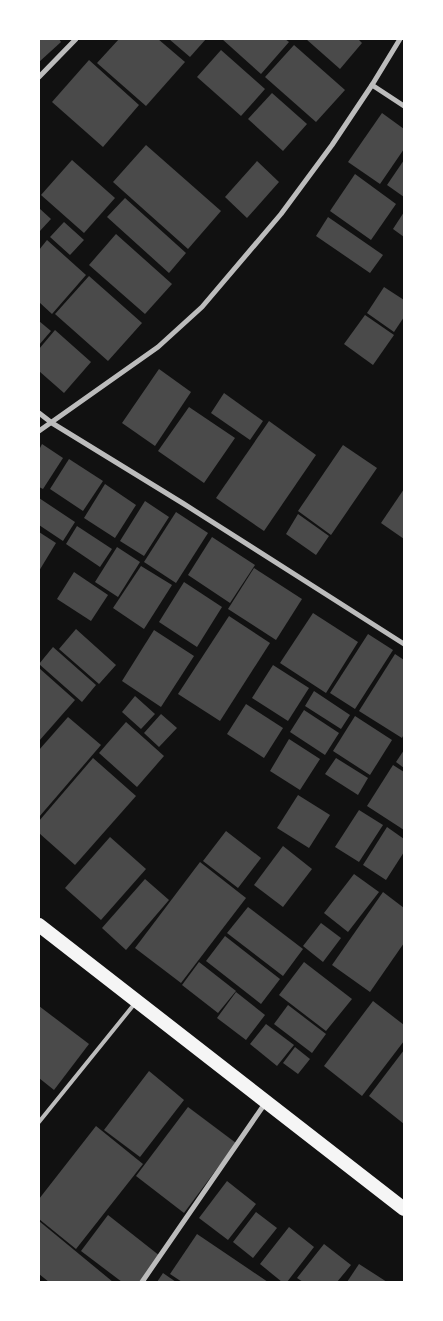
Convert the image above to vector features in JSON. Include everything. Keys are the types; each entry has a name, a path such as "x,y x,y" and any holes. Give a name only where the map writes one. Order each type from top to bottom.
{"highway":[{"path":"39,925 404,1209"}],"street":[{"path":"39,77 76,39"},
{"path":"39,431 158,347 202,307 281,214 332,145 400,39"},
{"path":"372,85 404,106"},
{"path":"39,413 404,644"},
{"path":"142,1282 266,1101"}],"lane":[{"path":"39,1122 137,1001"}],"building":[{"path":"39,39 59,39 61,42 39,62"},
{"path":"119,39 158,39 185,62 146,106 97,63"},
{"path":"169,39 206,39 190,57"},
{"path":"222,39 285,39 289,42 261,74"},
{"path":"306,39 358,39 362,43 340,69"},
{"path":"294,45 345,90 316,122 265,77"},
{"path":"221,50 265,89 241,116 197,77"},
{"path":"89,60 139,105 103,147 52,102"},
{"path":"272,93 307,124 283,151 248,119"},
{"path":"382,113 404,129 404,149 380,184 348,162"},
{"path":"146,145 221,211 188,249 113,182"},
{"path":"72,160 115,198 84,233 41,195"},
{"path":"404,160 404,197 387,185"},
{"path":"257,161 279,182 247,218 225,197"},
{"path":"355,174 396,204 371,240 330,211"},
{"path":"125,198 186,253 169,273 107,217"},
{"path":"39,208 51,219 39,232"},
{"path":"404,212 404,237 393,229"},
{"path":"328,217 383,255 370,273 316,236"},
{"path":"64,222 84,240 70,255 50,237"},
{"path":"116,234 172,284 145,314 89,265"},
{"path":"47,240 86,275 52,314 39,302 39,250"},
{"path":"89,276 142,323 108,361 55,314"},
{"path":"384,287 404,300 404,317 394,332 367,313"},
{"path":"365,315 394,335 373,365 344,344"},
{"path":"39,321 51,331 39,345"},
{"path":"55,330 91,362 64,393 39,371 39,349"},
{"path":"159,369 191,392 155,446 122,423"},
{"path":"224,393 263,421 250,440 211,413"},
{"path":"189,407 235,438 204,483 158,451"},
{"path":"269,421 316,455 264,531 216,498"},
{"path":"42,444 63,458 43,489 39,487 39,450"},
{"path":"343,445 377,468 331,535 298,511"},
{"path":"69,459 103,481 83,511 50,489"},
{"path":"105,484 136,505 115,538 84,518"},
{"path":"404,489 404,539 381,523"},
{"path":"39,498 75,522 63,541 39,525"},
{"path":"145,501 169,517 144,556 120,541"},
{"path":"176,512 208,533 176,583 144,562"},
{"path":"298,514 329,536 316,555 286,534"},
{"path":"77,526 112,549 100,567 66,544"},
{"path":"39,532 56,543 39,571"},
{"path":"212,537 255,565 230,603 188,575"},
{"path":"117,547 140,562 118,597 95,582"},
{"path":"141,566 172,585 144,629 113,608"},
{"path":"254,568 302,599 276,640 228,609"},
{"path":"74,572 108,595 91,621 57,599"},
{"path":"184,582 222,607 197,647 159,622"},
{"path":"313,613 358,642 326,693 280,663"},
{"path":"229,616 270,643 220,721 178,694"},
{"path":"76,629 116,665 99,684 59,649"},
{"path":"154,630 194,656 161,707 122,681"},
{"path":"368,634 393,650 355,709 330,693"},
{"path":"53,647 96,685 82,702 39,664"},
{"path":"395,654 404,660 404,734 402,738 359,711"},
{"path":"273,665 309,688 288,721 252,698"},
{"path":"39,668 75,700 39,741"},
{"path":"314,691 350,715 341,729 305,706"},
{"path":"135,696 155,714 141,729 122,712"},
{"path":"246,704 283,728 264,758 227,734"},
{"path":"304,710 339,733 325,755 290,732"},
{"path":"161,714 177,728 159,747 144,733"},
{"path":"355,716 392,740 370,775 333,751"},
{"path":"68,717 101,745 39,817 39,750"},
{"path":"126,722 164,756 137,787 99,753"},
{"path":"289,739 320,759 300,790 270,771"},
{"path":"404,750 404,768 396,762"},
{"path":"93,758 136,796 75,865 39,833 39,821"},
{"path":"336,758 368,778 358,795 325,774"},
{"path":"393,765 404,772 404,830 367,806"},
{"path":"298,795 330,815 309,848 277,828"},
{"path":"359,810 383,825 359,862 335,847"},
{"path":"387,827 404,839 404,852 386,880 363,865"},
{"path":"226,831 261,858 238,888 203,861"},
{"path":"110,837 146,869 101,920 65,888"},
{"path":"283,846 312,869 283,907 254,885"},
{"path":"200,862 246,898 181,983 135,948"},
{"path":"354,874 379,892 348,932 324,913"},
{"path":"145,879 169,900 126,950 102,928"},
{"path":"383,892 404,908 404,943 370,992 332,965"},
{"path":"248,907 303,949 283,976 227,933"},
{"path":"321,923 341,938 323,962 303,946"},
{"path":"225,936 280,979 261,1004 206,961"},
{"path":"199,962 236,991 218,1013 182,985"},
{"path":"304,962 352,999 326,1031 279,995"},
{"path":"236,992 265,1015 246,1040 217,1018"},
{"path":"373,1001 404,1025 404,1041 362,1096 324,1066"},
{"path":"288,1005 326,1034 312,1053 274,1024"},
{"path":"39,1006 89,1044 54,1090 39,1078"},
{"path":"266,1024 294,1045 277,1066 250,1044"},
{"path":"295,1047 310,1059 298,1074 283,1063"},
{"path":"404,1050 404,1124 369,1096"},
{"path":"149,1071 184,1100 140,1157 104,1130"},
{"path":"188,1107 236,1143 184,1213 136,1176"},
{"path":"96,1126 143,1164 76,1249 39,1219 39,1199"},
{"path":"227,1181 256,1204 228,1240 199,1218"},
{"path":"256,1212 277,1228 253,1258 233,1242"},
{"path":"108,1215 160,1256 140,1282 122,1282 81,1251"},
{"path":"39,1221 113,1282 49,1282 39,1274"},
{"path":"289,1227 314,1247 287,1282 282,1282 260,1264"},
{"path":"197,1234 268,1282 182,1282 170,1274"},
{"path":"324,1244 351,1265 337,1282 303,1282 297,1278"},
{"path":"359,1264 387,1282 347,1282"},
{"path":"163,1273 176,1282 157,1282"}]}
